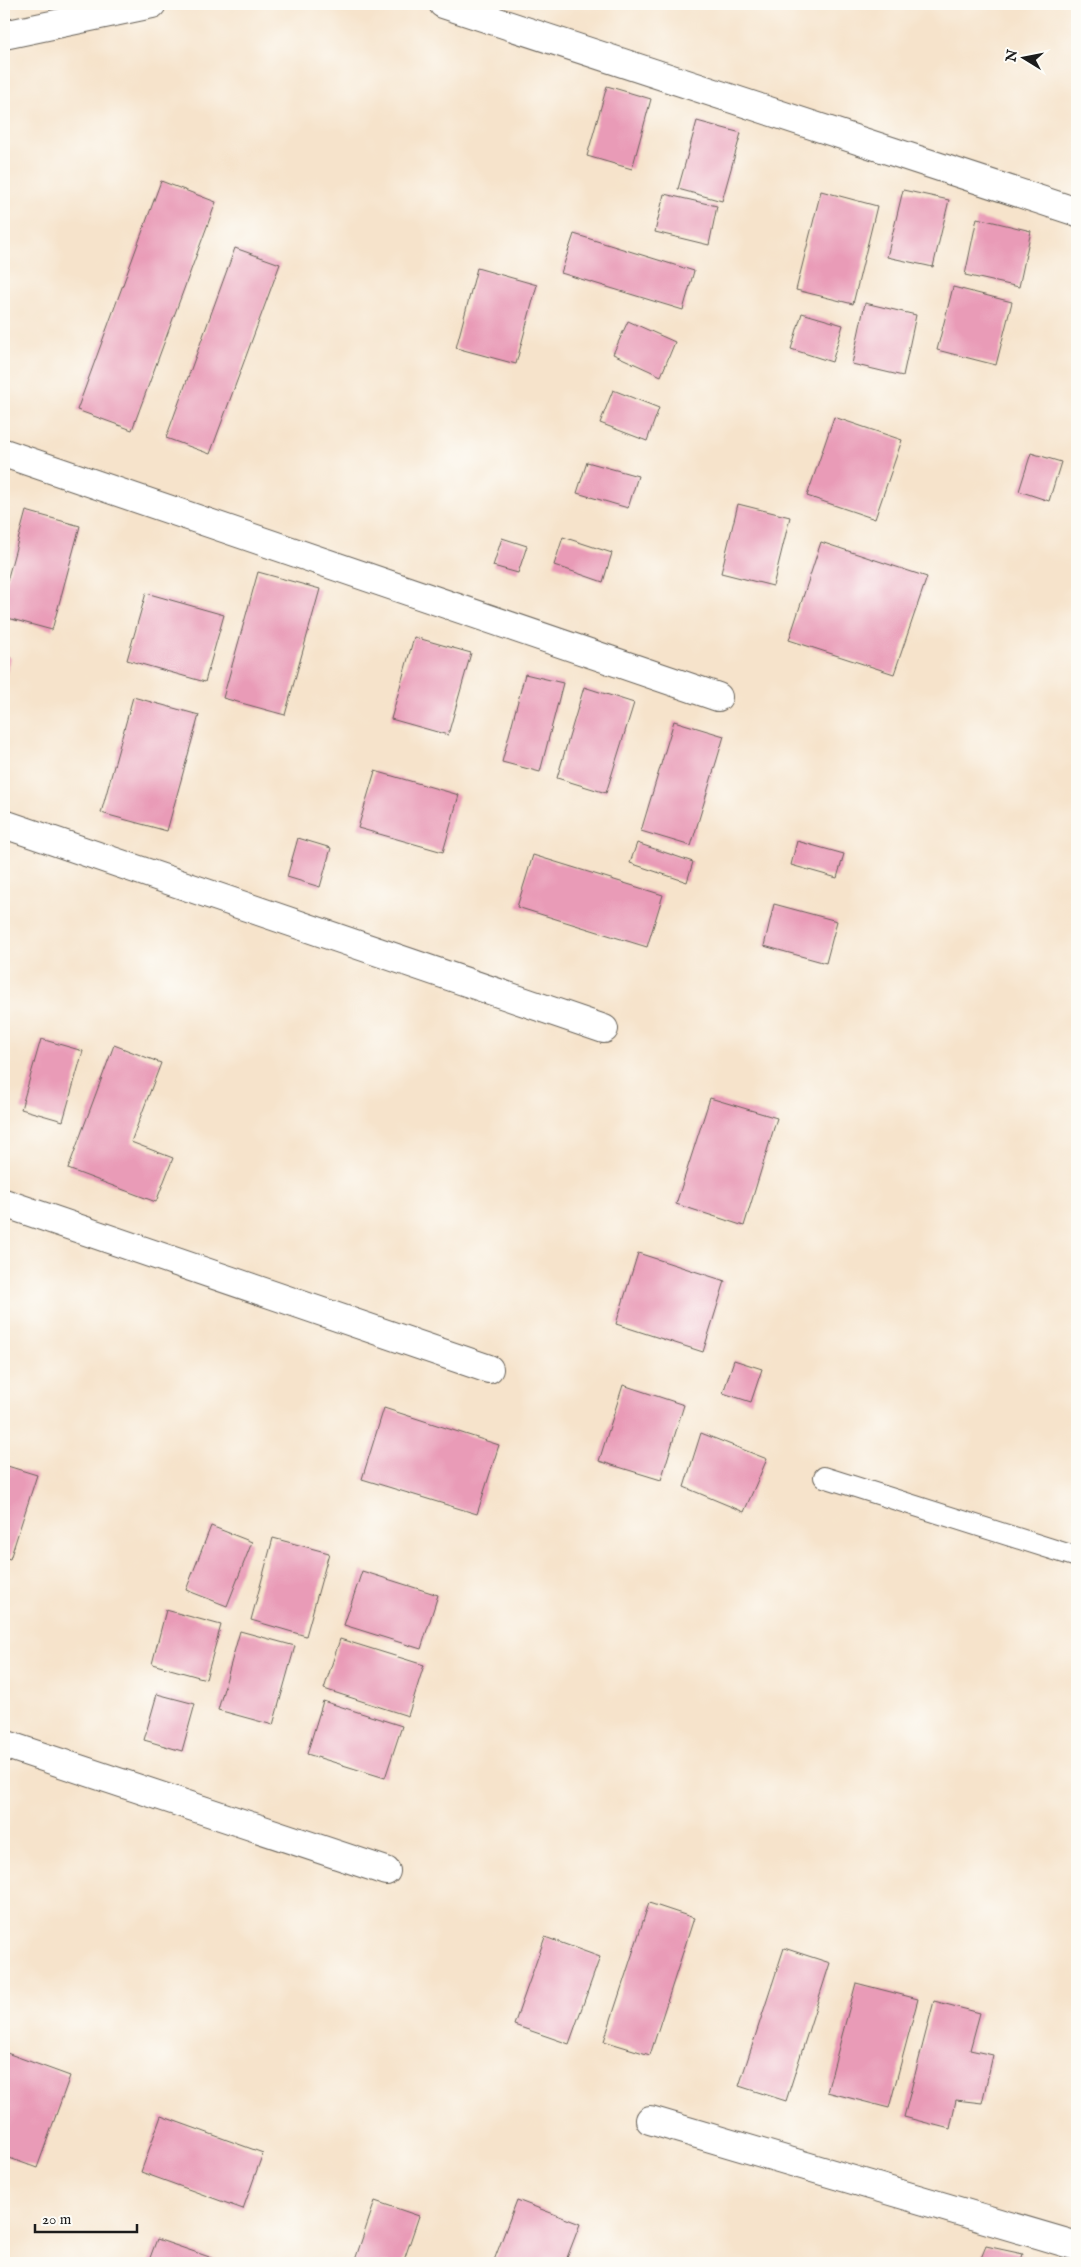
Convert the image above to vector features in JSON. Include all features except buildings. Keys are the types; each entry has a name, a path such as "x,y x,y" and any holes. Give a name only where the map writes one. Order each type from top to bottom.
{"street":[{"path":"4,35 152,4"},
{"path":"443,4 497,13 1077,212"},
{"path":"4,453 718,697"},
{"path":"4,824 604,1029"},
{"path":"4,1203 489,1369"},
{"path":"4,1744 386,1872"},
{"path":"650,2120 1077,2246"}],"lane":[{"path":"824,1477 1077,1557"}]}
